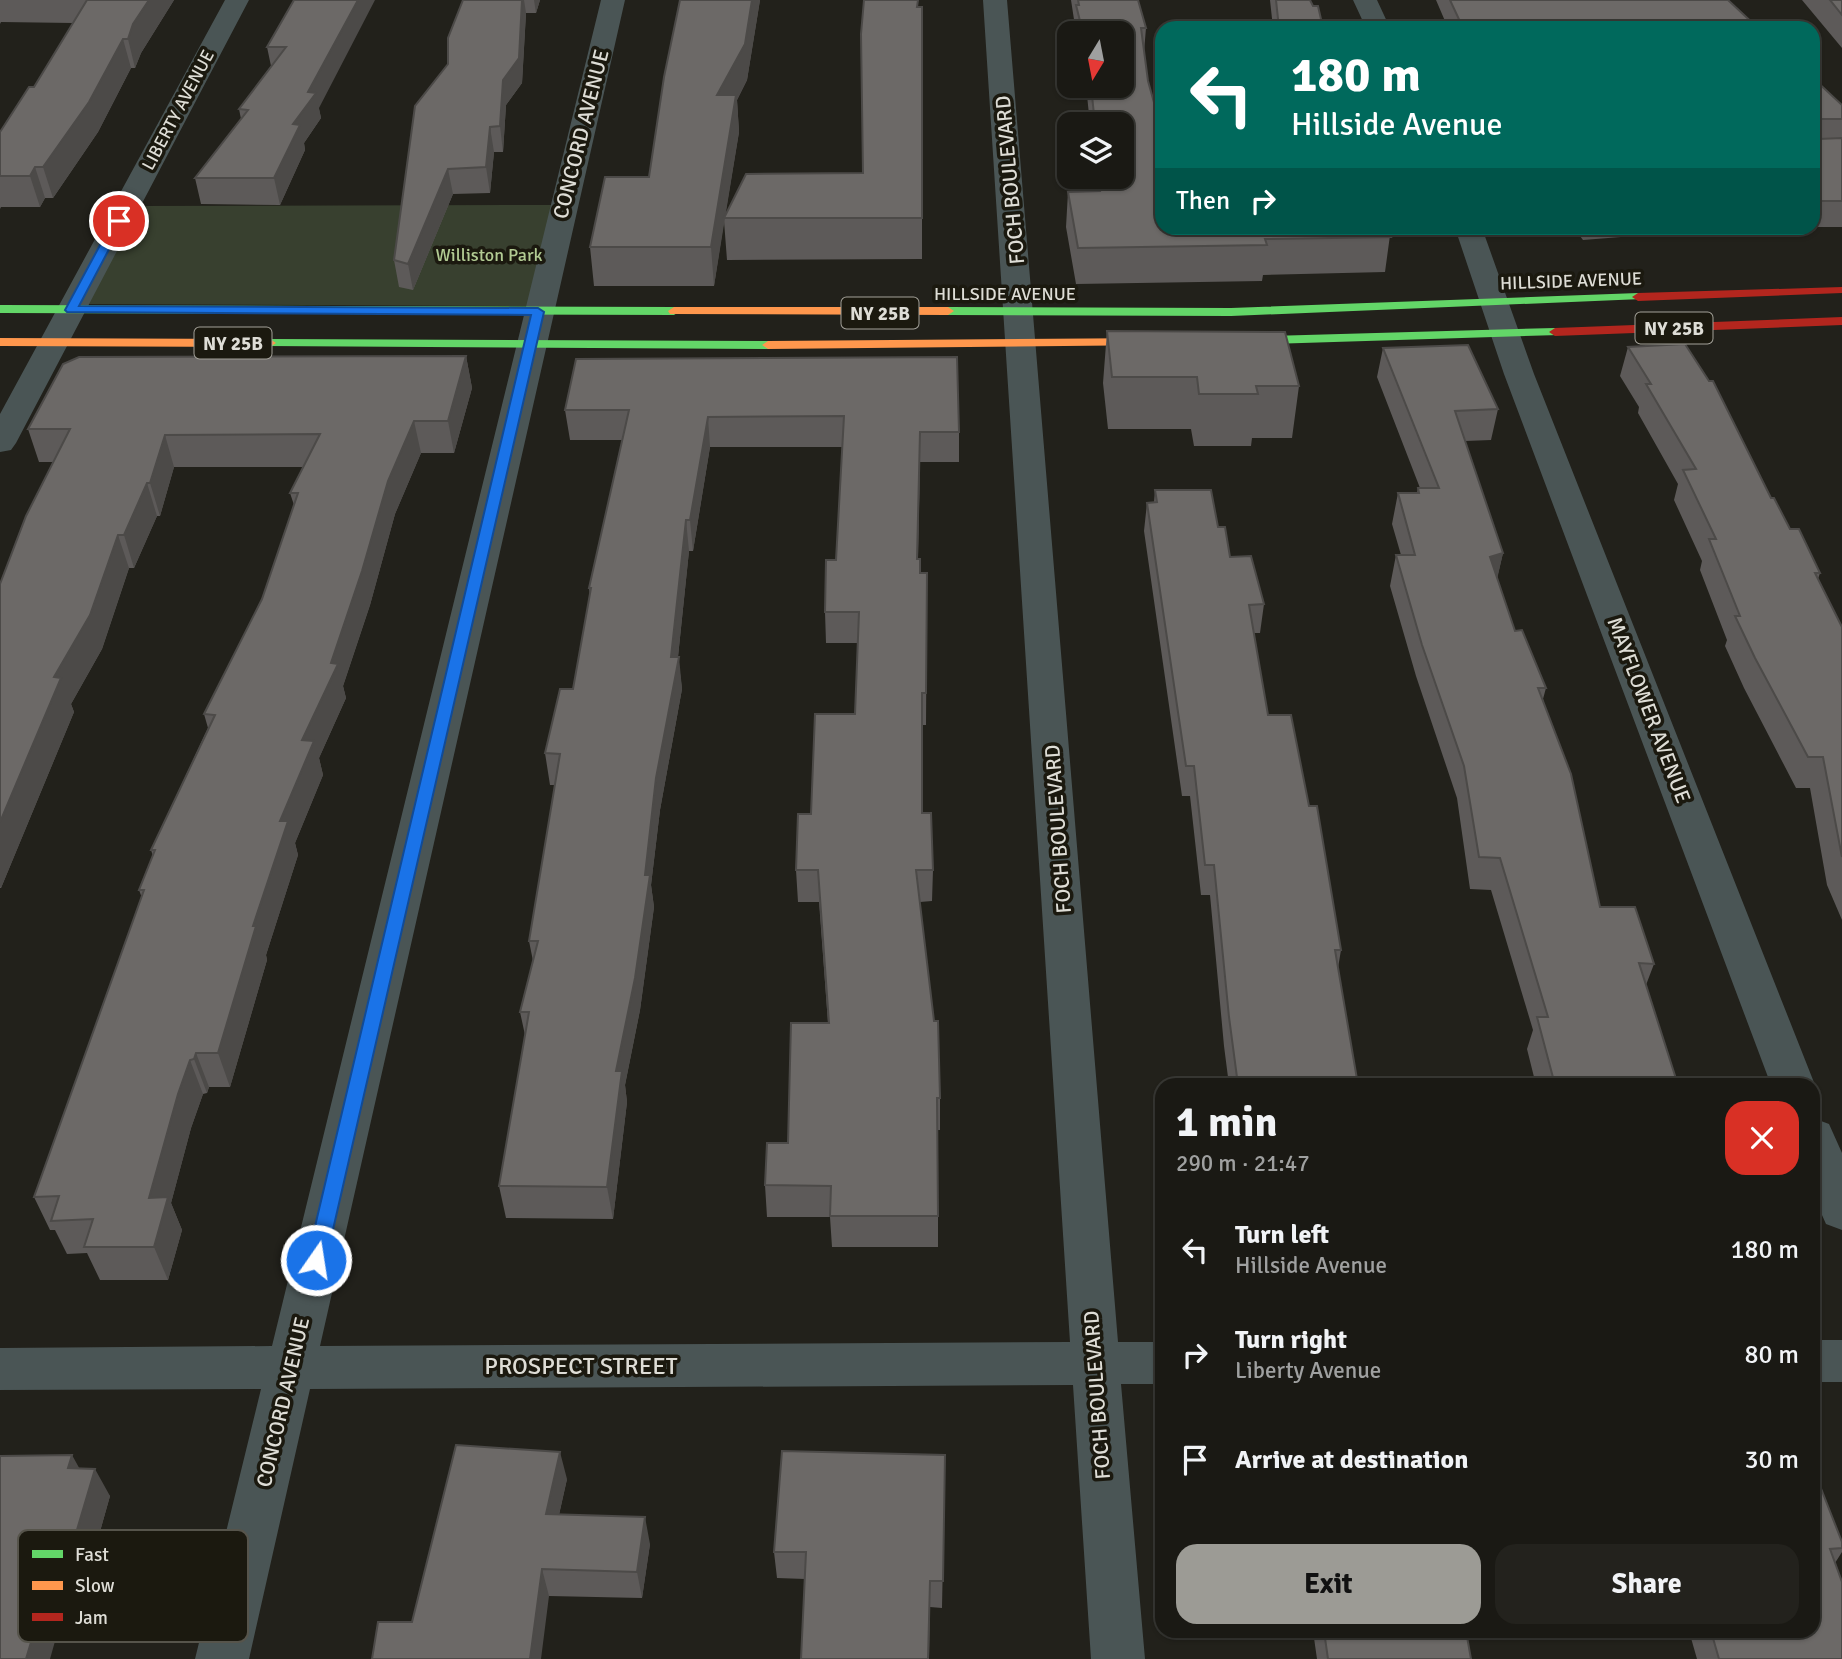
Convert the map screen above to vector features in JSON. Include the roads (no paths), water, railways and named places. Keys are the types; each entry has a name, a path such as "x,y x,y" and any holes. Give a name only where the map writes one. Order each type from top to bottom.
{"main road":[{"name":"HILLSIDE AVENUE","path":"1216,341 1842,290"},
{"name":"HILLSIDE AVENUE","path":"0,309 534,328 1023,329 1231,312 1502,319 1842,321"},
{"name":"HILLSIDE AVENUE","path":"0,342 534,328 1023,329 1175,342"}],"street":[{"name":"LIBERTY AVENUE","path":"0,443 237,0"},
{"name":"CONCORD AVENUE","path":"248,1549 613,0"},
{"name":"FOCH BOULEVARD","path":"995,0 1023,329 1118,1659"},
{"path":"1365,0 1375,21"},
{"name":"MAYFLOWER AVENUE","path":"1471,235 1519,374 1791,1078"},
{"path":"1820,1154 1842,1211"},
{"path":"1820,1361 1842,1361"},
{"name":"PROSPECT STREET","path":"0,1368 1155,1363"}],"park label":[{"name":"Williston Park","path":"489,255"}]}
